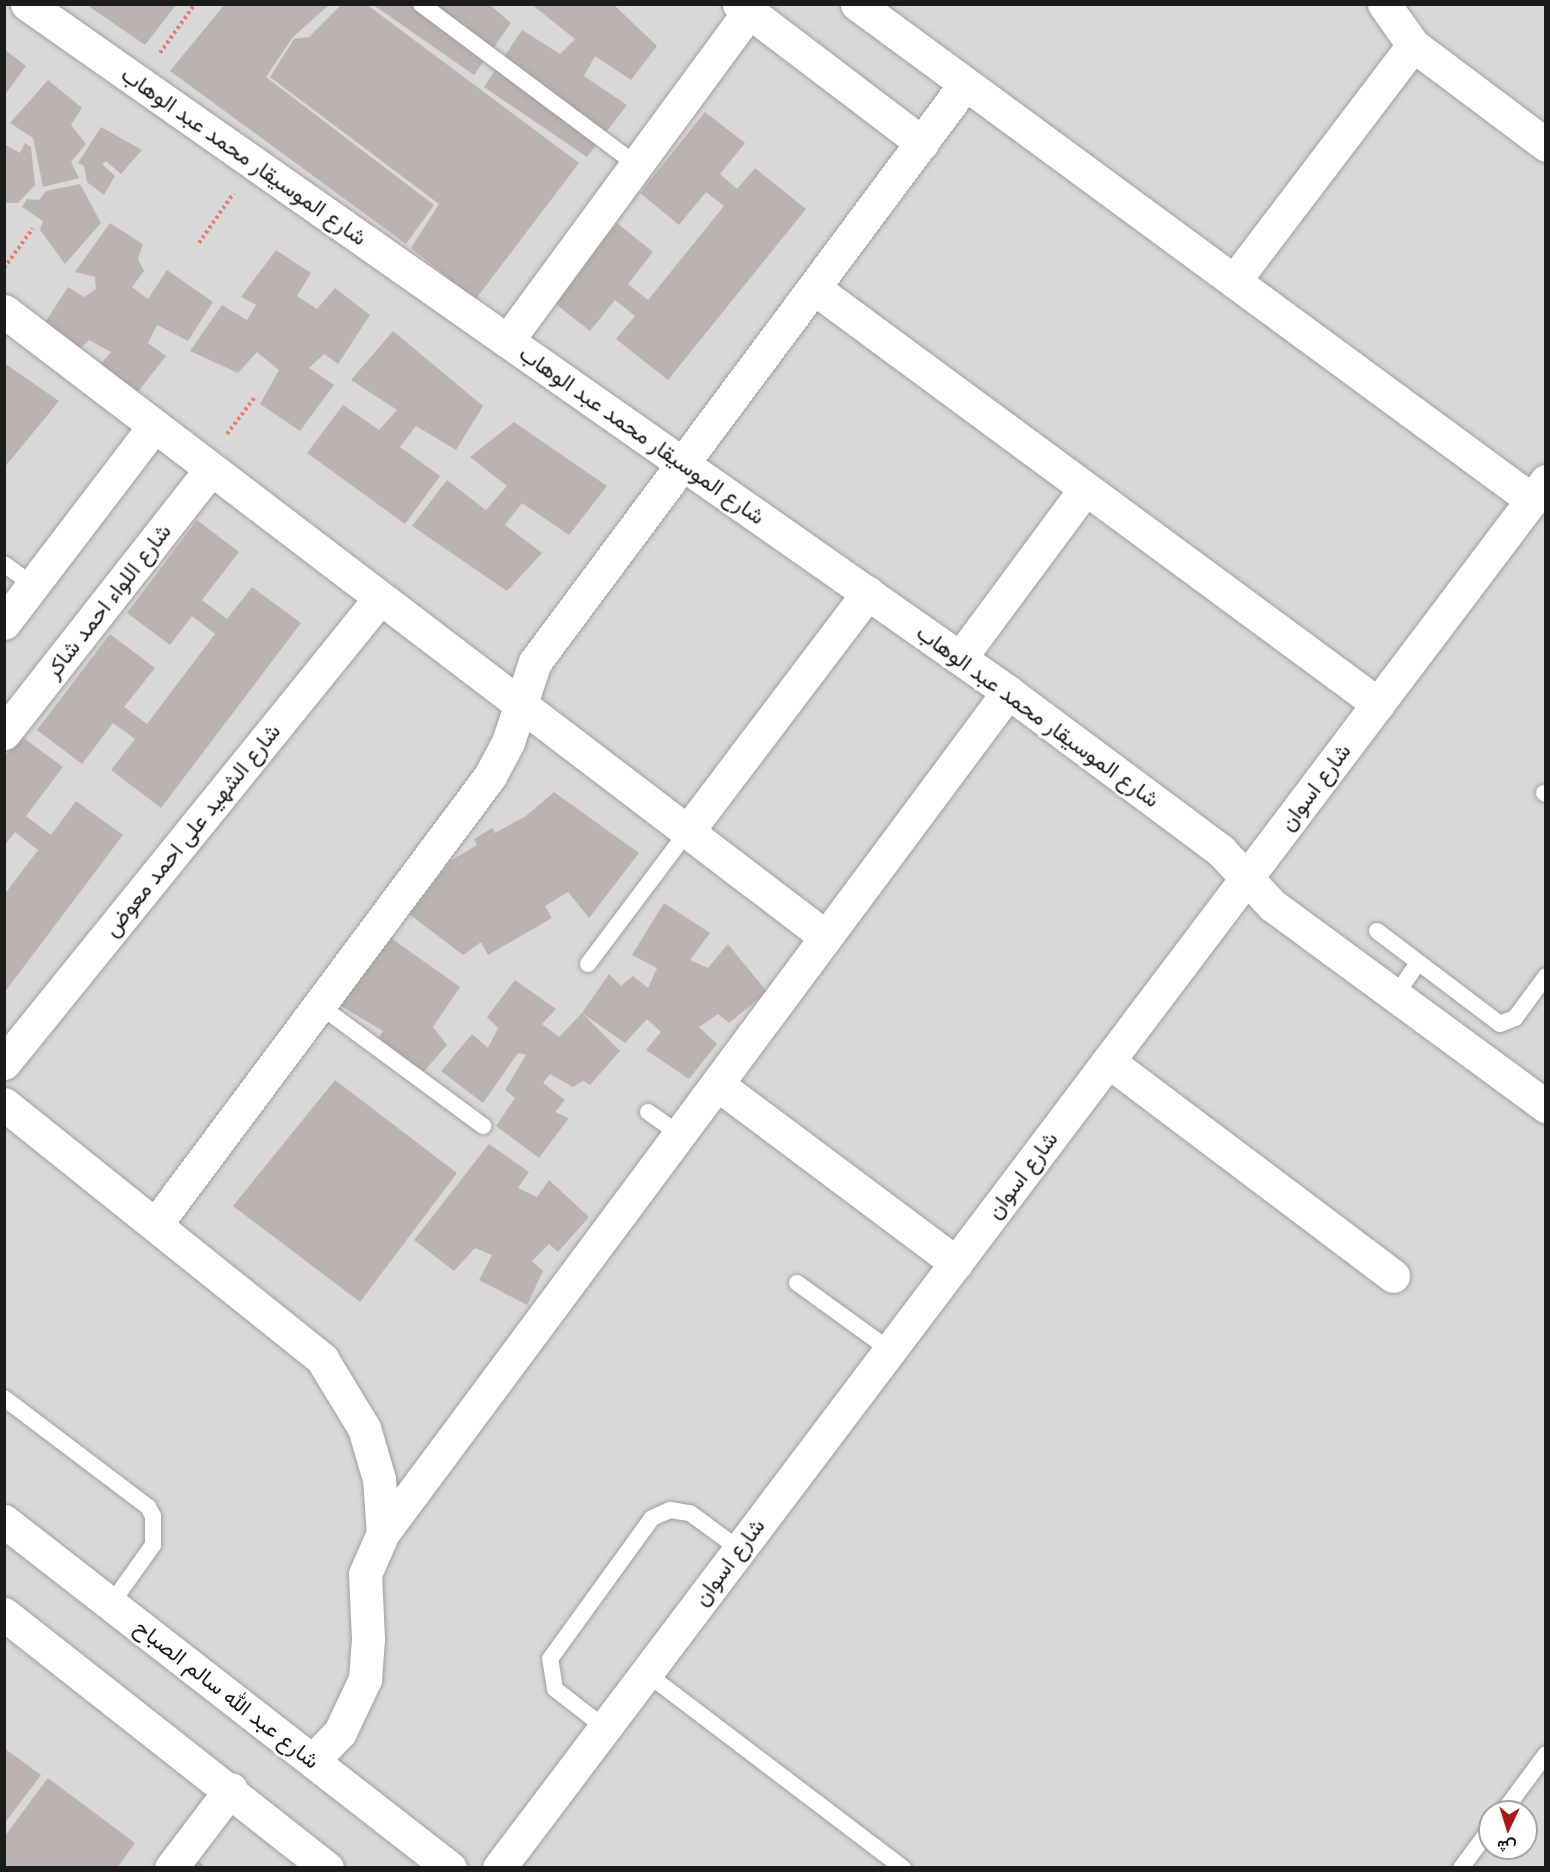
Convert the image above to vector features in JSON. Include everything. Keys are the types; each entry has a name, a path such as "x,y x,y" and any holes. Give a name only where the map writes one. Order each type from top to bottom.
{"street":[{"name":"شارع الموسيقار محمد عبد الوهاب","path":"27,4 1008,692 1221,851 1272,905 1545,1106"},
{"path":"857,4 1234,281 1539,490"},
{"path":"1384,4 1413,45 1545,145"},
{"path":"507,341 637,165 744,8 922,143"},
{"path":"1234,281 1413,45"},
{"path":"156,1224 490,776 508,742 535,662 684,465 965,84"},
{"path":"814,288 1378,704"},
{"path":"4,312 826,937"},
{"path":"4,623 154,426"},
{"name":"شارع اللواء احمد شاكر","path":"4,733 208,467"},
{"path":"960,658 1085,489"},
{"name":"شارع اسوان","path":"499,1868 1539,490"},
{"path":"687,832 868,594"},
{"name":"شارع الشهيد على احمد معوض","path":"4,1063 380,598"},
{"path":"313,1760 340,1732 365,1679 368,1640 365,1574 383,1533 1008,692"},
{"path":"1108,1061 1393,1276"},
{"path":"717,1084 956,1263"},
{"path":"4,1104 303,1341 339,1380 364,1428 373,1453 383,1533"},
{"name":"شارع عبد الله سالم الصباح","path":"4,1521 450,1868"},
{"path":"4,1614 231,1789 327,1868"},
{"path":"171,1868 231,1789"},
{"path":"399,1828 419,1868"}],"lane":[{"path":"421,4 637,165"},
{"path":"4,564 33,585"},
{"path":"588,964 687,832"},
{"path":"1377,931 1500,1024 1515,1018 1545,976"},
{"path":"1395,996 1418,963"},
{"path":"319,1005 483,1126"},
{"path":"648,1112 679,1134"},
{"path":"797,1283 890,1350"},
{"path":"4,1398 148,1508 153,1516 153,1545 111,1604"},
{"path":"605,1728 555,1689 550,1659 651,1518 670,1510 690,1513 740,1549"},
{"path":"646,1673 903,1868"},
{"path":"1512,1800 1545,1754"},
{"path":"1461,1868 1478,1845"}],"path":[{"path":"138,82 195,4"},
{"path":"199,243 254,164"},
{"path":"4,268 33,228"},
{"path":"208,467 255,397"}],"shaded area":[{"path":"5,5 1545,5 1545,1867 5,1868"}],"building":[{"path":"225,4 330,4 293,37 266,77 434,205 406,244 170,71"},
{"path":"342,4 366,4 579,163 475,300 411,248 439,204 270,77 294,39 309,37"},
{"path":"372,4 489,4 511,23 474,75"},
{"path":"531,4 613,4 657,46 631,80 595,56 584,76 627,105 587,157 484,87 522,30 560,54 575,39"},
{"path":"87,5 176,5 145,45"},
{"path":"4,49 26,66 4,96"},
{"path":"48,80 82,108 71,125 86,144 71,162 79,178 43,187 33,138 10,123"},
{"path":"705,112 745,143 720,174 737,189 755,168 806,209 668,380 616,339 635,316 615,300 590,331 553,302 617,223 653,252 628,284 648,300 724,206 706,192 679,225 640,193"},
{"path":"101,127 142,150 121,174 106,161 102,164 115,176 104,195 87,182 84,166 78,163"},
{"path":"25,143 31,147 35,185 18,203 4,203 4,144 20,153"},
{"path":"80,184 101,223 65,264 40,230 43,221 22,207 27,199 39,200 46,191"},
{"path":"110,223 143,244 138,259 144,271 132,287 148,299 167,270 213,302 188,341 157,325 148,343 166,356 133,398 94,371 111,352 89,340 76,353 40,330 68,287 84,297 96,289 95,277 75,272"},
{"path":"276,250 311,273 297,296 317,309 335,288 370,315 338,364 324,354 309,368 334,385 300,431 260,404 279,370 257,352 238,373 190,351 222,305 247,320 256,305 241,297"},
{"path":"393,331 483,406 456,450 416,426 400,447 440,476 405,524 307,453 343,405 379,430 397,410 351,380"},
{"path":"4,363 59,401 4,468"},
{"path":"514,422 607,486 569,535 522,503 505,525 542,553 507,591 412,526 447,480 486,510 507,486 470,457"},
{"path":"197,520 239,552 202,600 227,619 252,587 301,623 161,808 111,770 135,739 113,723 82,764 37,730 110,634 155,668 124,707 147,724 215,634 192,616 170,645 127,613"},
{"path":"21,736 63,767 26,816 51,835 76,801 123,835 4,993 4,895 38,850 15,832 4,846 4,757"},
{"path":"554,792 639,853 589,918 568,892 545,906 552,918 488,955 481,942 463,955 409,914 450,861 477,845 474,839 492,828 495,833 526,816"},
{"path":"664,903 710,933 690,960 708,968 728,944 767,992 729,1023 718,1014 699,1027 717,1044 689,1079 646,1050 661,1032 647,1019 625,1043 582,1013 609,974 621,986 633,976 648,988 657,968 632,955"},
{"path":"391,938 460,987 433,1027 447,1045 413,1084 372,1047 383,1031 336,1003"},
{"path":"515,980 556,1009 542,1024 559,1037 582,1013 620,1051 590,1085 583,1081 573,1087 550,1074 543,1083 565,1100 555,1112 569,1118 539,1158 496,1126 515,1098 505,1090 526,1055 518,1053 483,1103 441,1071 472,1034 488,1048 498,1028 487,1017"},
{"path":"335,1080 457,1173 360,1302 233,1206"},
{"path":"489,1144 529,1172 518,1188 537,1197 549,1180 589,1217 558,1252 549,1244 532,1261 543,1271 527,1305 479,1280 492,1255 475,1248 454,1271 414,1240"},
{"path":"4,1748 41,1775 4,1824"},
{"path":"48,1778 135,1843 117,1868 4,1868 4,1837"},
{"path":"194,1858 207,1868 188,1868"}]}
